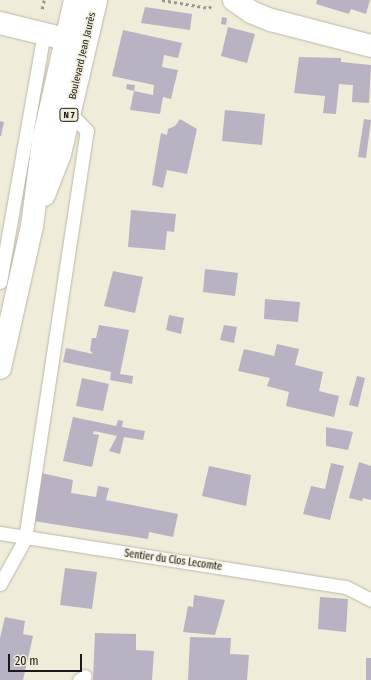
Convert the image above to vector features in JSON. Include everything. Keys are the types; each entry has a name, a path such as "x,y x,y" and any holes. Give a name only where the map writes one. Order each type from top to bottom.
{"main road":[{"name":"Boulevard Jean Jaurès","path":"0,368 32,226 43,141 74,0"},
{"name":"Boulevard Jean Jaurès","path":"32,226 60,154 96,0"},
{"path":"234,0 251,12 272,20 371,46"},
{"path":"0,23 65,39"}],"lane":[{"path":"0,282 44,33"},
{"path":"0,584 25,539 88,130 70,113"},
{"name":"Sentier du Clos Lecomte","path":"0,533 25,539 346,587 371,600"}],"path":[{"path":"162,0 209,8"}],"building":[{"path":"317,0 370,0 366,14 351,9 349,14 316,4"},
{"path":"145,7 192,14 190,30 141,23"},
{"path":"222,17 227,18 226,25 221,24"},
{"path":"228,27 255,34 247,63 221,56"},
{"path":"123,30 182,43 178,58 164,55 162,67 178,70 171,99 163,97 160,114 130,110 134,91 153,95 154,85 112,76"},
{"path":"299,57 341,58 341,62 371,65 369,103 352,102 353,85 339,84 336,114 323,113 325,96 294,93"},
{"path":"127,84 135,85 134,91 126,89"},
{"path":"225,110 265,114 262,145 222,141"},
{"path":"180,119 197,129 187,174 167,170 163,188 152,185 161,133 167,135 168,129 175,126"},
{"path":"364,119 371,120 366,158 358,157"},
{"path":"0,121 4,122 1,136 0,136"},
{"path":"131,210 176,214 174,232 167,231 165,250 128,247"},
{"path":"205,269 238,273 235,296 203,292"},
{"path":"113,271 143,277 135,313 104,306"},
{"path":"265,299 300,302 298,322 264,319"},
{"path":"169,315 184,318 181,334 166,330"},
{"path":"99,325 129,330 120,374 133,376 132,384 110,380 111,372 63,362 66,348 93,354 90,350 92,338 96,338"},
{"path":"224,325 237,327 234,343 220,340"},
{"path":"277,344 299,349 295,365 323,372 319,391 339,396 334,417 286,406 289,392 267,386 270,378 238,371 244,349 274,356"},
{"path":"357,376 365,378 358,407 349,405"},
{"path":"82,378 109,384 103,411 76,406"},
{"path":"73,417 116,426 118,420 123,421 122,427 145,431 143,440 124,437 120,454 109,451 117,436 94,431 93,434 99,435 92,467 63,461"},
{"path":"326,427 353,432 348,450 326,446"},
{"path":"359,462 371,466 371,500 363,498 362,501 349,498"},
{"path":"331,463 344,466 330,520 303,514 311,486 325,489"},
{"path":"209,466 251,475 246,506 202,496"},
{"path":"37,472 73,480 71,493 96,497 98,486 109,488 106,500 178,514 173,537 149,532 148,539 27,520"},
{"path":"65,568 97,572 92,609 60,605"},
{"path":"194,595 225,600 215,635 183,632 188,606 193,607"},
{"path":"320,597 348,599 346,632 318,629"},
{"path":"5,617 25,621 23,634 33,636 23,680 0,680 0,638"},
{"path":"95,633 136,634 136,650 154,651 152,680 93,680"},
{"path":"190,637 231,638 230,654 249,655 247,680 188,680"},
{"path":"366,658 371,658 371,680 366,680"}]}
